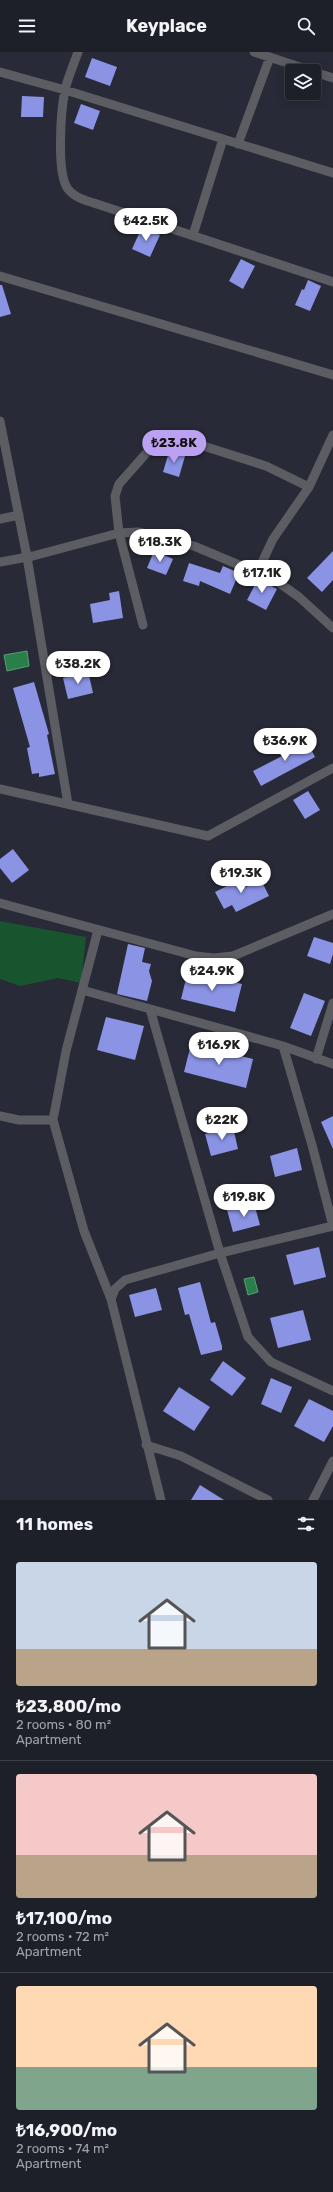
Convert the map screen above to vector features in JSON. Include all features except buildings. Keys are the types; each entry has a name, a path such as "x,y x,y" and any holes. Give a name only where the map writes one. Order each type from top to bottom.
{"street":[{"path":"78,52 65,90 60,162 62,177 67,188 73,194 85,200 333,282"},
{"path":"254,52 292,64"},
{"path":"238,144 270,57"},
{"path":"0,72 65,90 333,173"},
{"path":"321,74 333,78"},
{"path":"192,236 223,139"},
{"path":"0,276 333,375"},
{"path":"0,421 27,557 68,804"},
{"path":"258,571 273,539 309,487 333,434"},
{"path":"143,625 119,533 115,496 119,484 157,441 165,436 172,436 266,466 309,487"},
{"path":"0,519 19,515"},
{"path":"0,562 27,557 119,533 138,532 194,546 258,571 275,580 299,597 333,628"},
{"path":"0,789 208,836 333,768"},
{"path":"0,903 196,956 214,958 239,954 333,914"},
{"path":"98,930 66,1051 53,1120 84,1231 111,1299 146,1446 161,1500"},
{"path":"82,990 283,1046 333,1064"},
{"path":"316,1059 333,1003"},
{"path":"150,1009 220,1253 248,1337 271,1362 333,1391"},
{"path":"283,1046 312,1145 333,1230"},
{"path":"0,1116 19,1120 53,1120"},
{"path":"111,1299 115,1289 125,1280 220,1253 333,1226"},
{"path":"146,1446 181,1456 268,1500"},
{"path":"313,1500 333,1461"}],"shaded area":[{"path":"27,651 29,666 7,671 4,655"},
{"path":"0,921 86,937 81,983 58,978 20,986 0,979"},
{"path":"254,1277 258,1292 248,1295 244,1279"}]}
